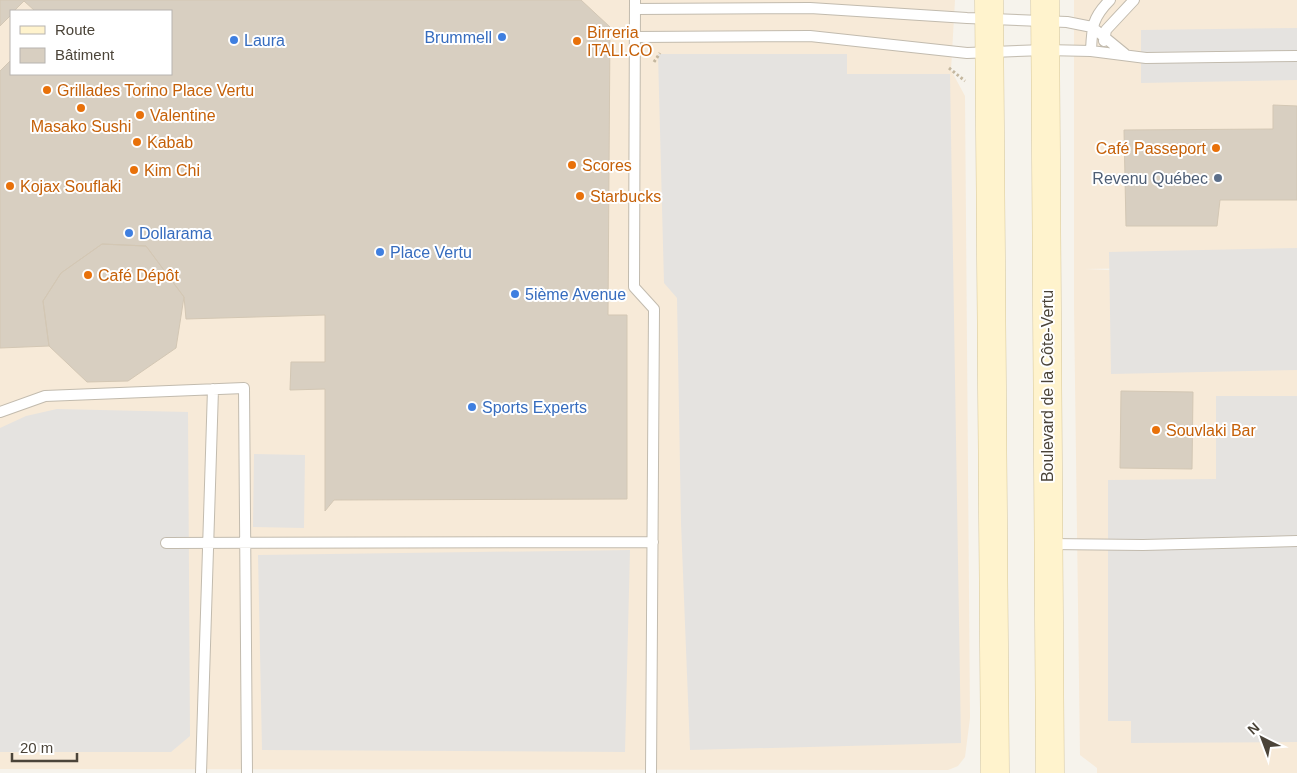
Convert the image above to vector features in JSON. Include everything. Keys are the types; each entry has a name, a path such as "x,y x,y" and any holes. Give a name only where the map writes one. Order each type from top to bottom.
{"main road":[{"path":"989,9 991,52 994,773"},
{"name":"Boulevard de la Côte-Vertu","path":"1045,10 1050,773"}],"lane":[{"path":"1091,51 1092,27 1098,12 1110,0"},
{"path":"1103,52 1104,37 1110,24 1134,0"},
{"path":"651,773 654,309 634,288 635,4 1045,10 1092,27 1125,54"},
{"path":"635,37 810,36 967,53 1045,50 1091,51 1146,58 1297,56"},
{"path":"0,412 45,396 244,388 247,773"},
{"path":"201,773 213,389"},
{"path":"1048,544 1143,545 1297,541"},
{"path":"166,543 653,542"}],"path":[{"path":"654,62 659,53 667,50"},
{"path":"943,64 956,72 965,82"}],"shaded area":[{"path":"0,0 955,0 951,70 965,96 970,718 965,757 958,766 948,770 0,769"},
{"path":"1074,0 1297,0 1297,265 1085,269 1297,279 1297,773 1097,773 1097,768 1080,755 1074,307"},
{"path":"1297,28 1297,80 1141,83 1141,30"},
{"path":"658,54 847,54 847,74 950,74 961,743 690,750 681,523 677,298 664,283"},
{"path":"1297,248 1297,370 1111,374 1109,252"},
{"path":"1216,396 1297,396 1297,742 1131,743 1131,721 1108,721 1108,480 1216,479"},
{"path":"57,409 188,412 190,736 171,752 0,752 0,428 26,416"},
{"path":"254,454 305,455 304,528 253,527"},
{"path":"630,550 625,752 262,750 258,555"}],"building":[{"name":"Place Vertu","path":"0,0 581,0 610,27 608,315 627,315 627,499 334,500 325,511 325,389 290,390 291,362 325,362 325,315 186,319 184,297 146,246 102,244 61,273 43,301 49,346 0,348 0,71 10,61 10,75 172,75 172,10 34,10 24,1 15,10 10,10 10,16 0,26"},
{"path":"1273,105 1297,106 1297,200 1220,200 1217,226 1126,226 1124,130 1273,129"},
{"path":"102,244 146,246 184,297 176,348 128,381 87,382 49,346 43,301 61,273"},
{"name":"Souvlaki Bar","path":"1121,391 1193,392 1192,469 1120,468"}],"place":[{"name":"Brummell","path":"502,37"},
{"name":"Laura","path":"234,40"},
{"name":"Birreria ITALI.CO","path":"577,41"},
{"name":"Grillades Torino Place Vertu","path":"47,90"},
{"name":"Masako Sushi","path":"81,108"},
{"name":"Valentine","path":"140,115"},
{"name":"Kabab","path":"137,142"},
{"name":"Café Passeport","path":"1216,148"},
{"name":"Scores","path":"572,165"},
{"name":"Kim Chi","path":"134,170"},
{"name":"Revenu Québec","path":"1218,178"},
{"name":"Kojax Souflaki","path":"10,186"},
{"name":"Starbucks","path":"580,196"},
{"name":"Dollarama","path":"129,233"},
{"name":"Place Vertu","path":"380,252"},
{"name":"Café Dépôt","path":"88,275"},
{"name":"5ième Avenue","path":"515,294"},
{"name":"Sports Experts","path":"472,407"},
{"name":"Souvlaki Bar","path":"1156,430"}]}
